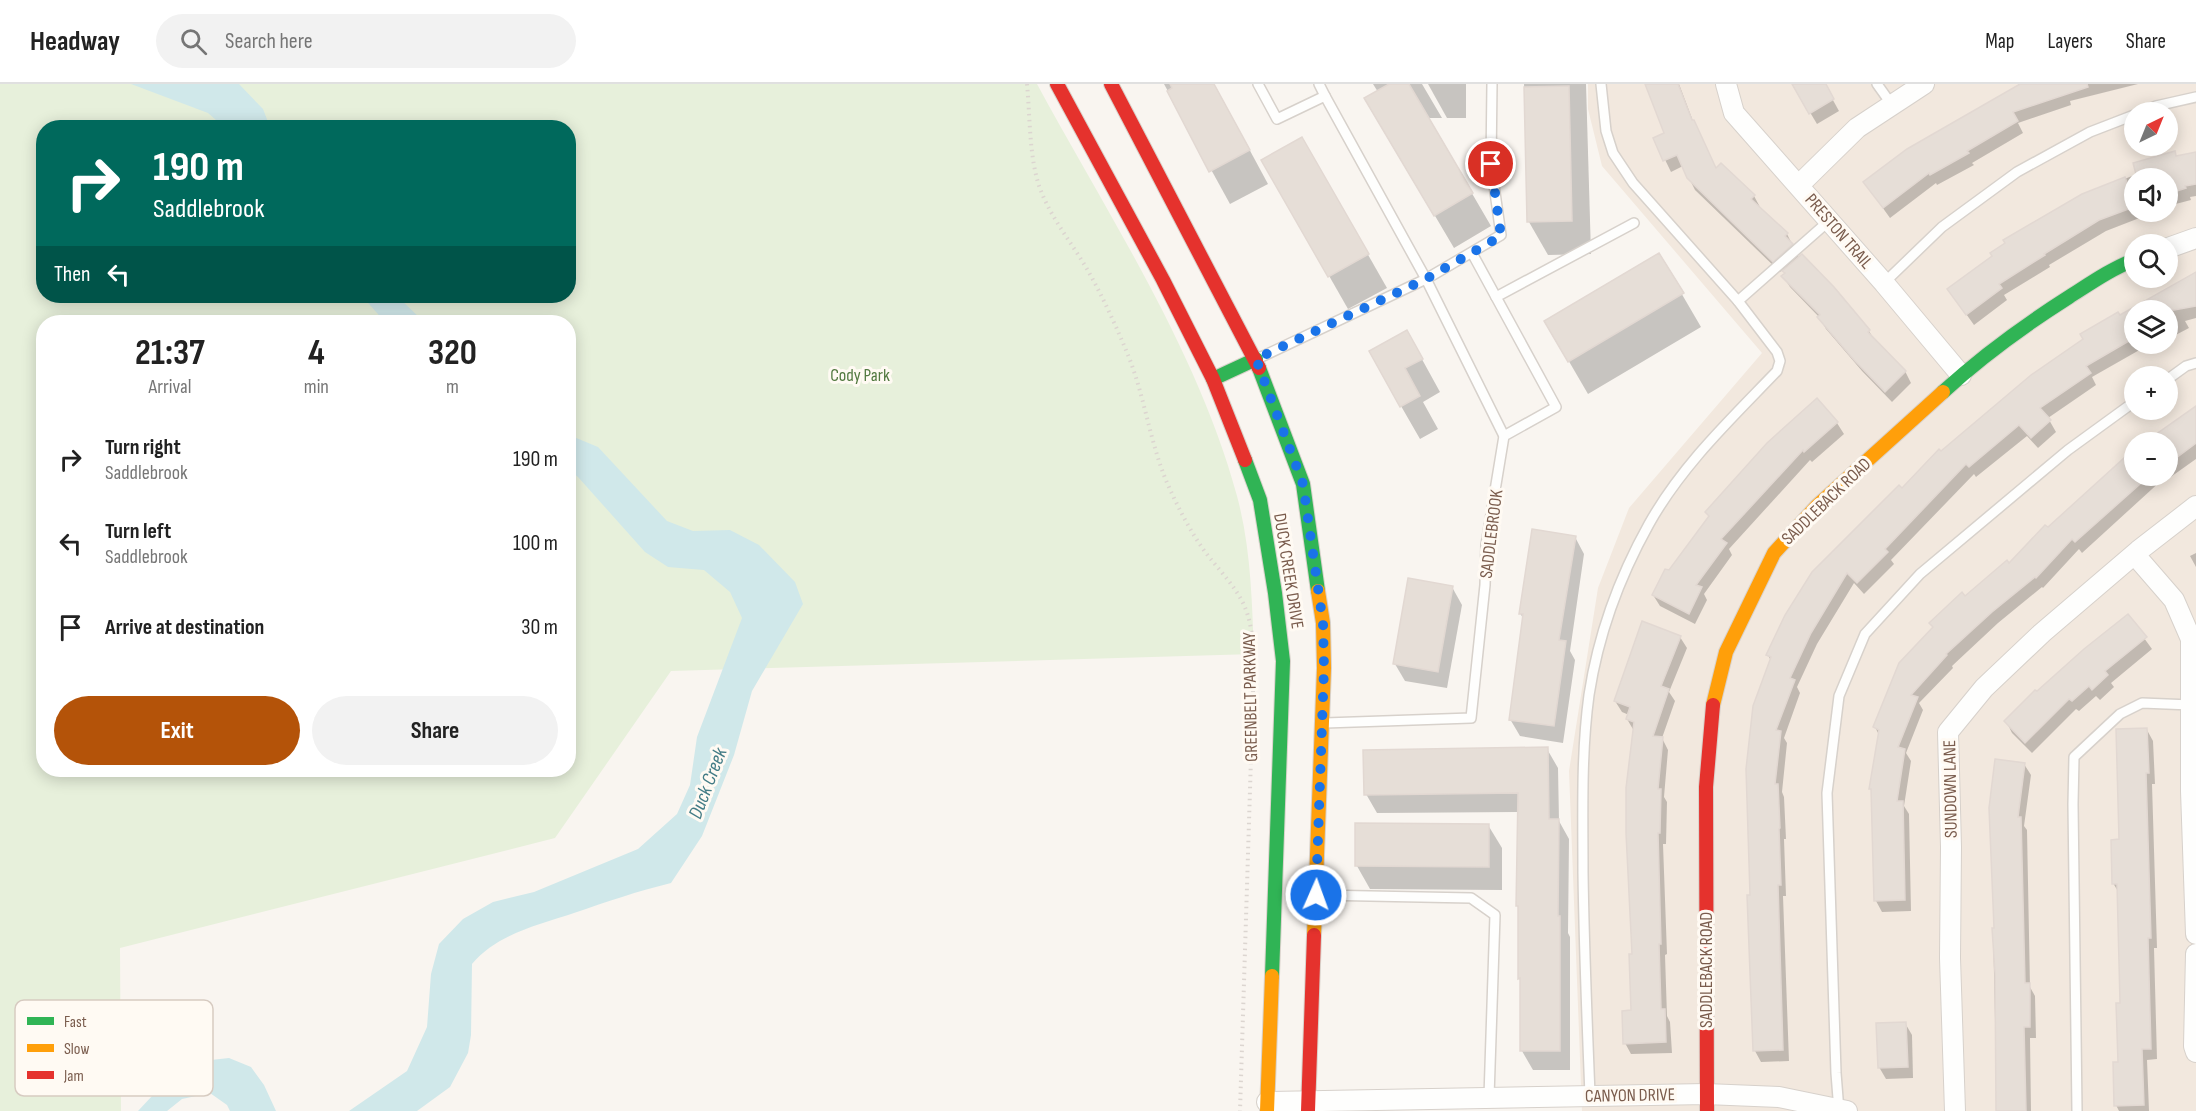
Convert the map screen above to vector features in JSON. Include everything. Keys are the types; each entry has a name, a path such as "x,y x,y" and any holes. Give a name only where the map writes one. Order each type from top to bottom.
{"main road":[{"name":"DUCK CREEK DRIVE","path":"1058,84 1213,379 1260,500 1283,661 1286,725 1267,1106"},
{"name":"DUCK CREEK DRIVE","path":"1111,84 1256,359 1303,484 1323,623 1317,724 1316,895 1309,1106"},
{"name":"SADDLEBACK ROAD","path":"1706,1102 1706,787 1711,714 1726,652 1774,553 1817,506 1961,375 2031,321 2124,264"},
{"path":"1213,379 1256,359"}],"street":[{"name":"PRESTON TRAIL","path":"1726,84 1734,113 1830,220 1961,375"},
{"path":"1798,184 1857,128 1924,84"},
{"path":"2178,244 2196,238"},
{"name":"SUNDOWN LANE","path":"1955,1111 1950,958 1951,847 1948,732 1984,688 2042,633 2196,506"},
{"path":"2135,555 2174,600 2191,639 2196,934"},
{"path":"2196,954 2194,1046 2196,1052"},
{"name":"CANYON DRIVE","path":"1267,1106 1292,1103 1309,1106 1489,1097 1590,1095 1706,1102 1779,1097 1842,1110"}],"lane":[{"path":"1258,84 1277,119 1325,96"},
{"path":"1318,84 1426,279 1504,436 1556,407 1472,253"},
{"path":"1256,359 1426,279 1501,236 1491,164 1492,84"},
{"path":"1590,1095 1582,779 1589,694 1602,637 1623,575 1650,522 1680,477 1705,446 1777,371 1780,361 1777,352 1738,301 1633,183 1613,153 1606,131 1601,84"},
{"path":"1877,84 1892,105"},
{"path":"2176,102 2196,98"},
{"path":"1884,283 1942,227 2017,172 2090,132 2124,119"},
{"path":"1738,301 1830,220"},
{"path":"1496,297 1634,223"},
{"path":"2178,372 2196,363"},
{"path":"1842,1110 1836,1073 1827,793 1839,696 1865,633 1920,574 2068,450 2124,409"},
{"name":"SADDLEBROOK","path":"1317,724 1472,718 1485,585 1486,545 1504,436"},
{"path":"2077,1111 2074,757 2120,714 2142,703 2191,705"},
{"path":"1316,895 1471,898 1495,915 1489,1097"}],"path":[{"name":"GREENBELT PARKWAY","path":"1027,84 1032,156 1046,205 1088,271 1111,315 1130,359 1155,452 1172,494 1203,548 1244,604 1248,619 1253,656 1253,693 1240,1111"}],"shaded area":[{"path":"1588,84 2196,84 2196,1111 1582,1111 1569,771 1598,588 1629,508 1762,353 1602,166 1588,109"}],"green space":[{"name":"Cody Park","path":"0,84 1037,84 1149,285 1199,389 1220,442 1242,516 1250,575 1254,654 671,671 555,838 120,948 120,1000 15,1000 15,1096 121,1096 121,1111 0,1111"}],"water":[{"path":"131,84 239,84 263,109 267,120 216,120 208,113"},
{"path":"368,303 404,303 417,315 379,315"},
{"name":"Duck Creek","path":"576,438 598,447 667,521 693,531 730,530 759,545 795,582 803,604 752,691 734,755 702,836 671,883 532,926 493,945 472,964 471,1035 468,1053 450,1087 417,1111 349,1111 407,1071 427,1027 431,974 439,944 463,919 493,902 534,892 638,849 677,814 690,785 697,737 742,618 730,592 704,570 668,567 645,552 576,475"},
{"path":"229,1058 251,1067 264,1085 276,1111 230,1111 227,1105 213,1095 213,1060"},
{"path":"152,1096 196,1096 182,1099 167,1111 138,1111"}],"building":[{"path":"1170,84 1214,84 1250,150 1209,172 1167,91 1172,88"},
{"path":"1389,84 1409,84 1473,193 1434,216 1364,98"},
{"path":"1645,84 1678,84 1692,120 1716,168 1721,163 1755,195 1751,199 1788,233 1785,236 1793,244 1773,262 1687,178 1677,155 1663,161 1653,138 1664,133"},
{"path":"1792,84 1826,84 1834,99 1809,114"},
{"path":"2020,84 2087,84 2088,87 2013,112 2018,121 1967,151 1969,153 1930,175 1929,173 1883,208 1863,182 1907,149"},
{"path":"1569,86 1572,221 1527,222 1524,87"},
{"path":"1302,137 1369,254 1328,277 1261,160"},
{"path":"2196,152 2196,184 2185,186 2186,188 2178,191 2178,168 2134,168 2133,163 2158,156 2178,156"},
{"path":"2124,177 2124,211 2099,220 2044,254 1999,284 2002,288 1966,315 1947,289 1992,256 1990,253 2005,243 2003,240 2082,194"},
{"path":"1659,253 1684,293 1568,362 1544,321"},
{"path":"1802,254 1834,287 1870,330 1868,332 1906,371 1885,392 1817,317 1820,315 1781,276 1785,273 1782,271"},
{"path":"2196,272 2196,306 2178,309 2178,300 2147,300 2168,288 2178,288 2178,282"},
{"path":"2118,312 2120,315 2124,313 2124,344 2086,366 2091,373 2040,408 2051,420 2031,438 2019,425 1969,467 1966,464 1885,549 1888,552 1857,583 1847,573 1811,633 1790,678 1795,680 1776,730 1781,731 1775,784 1778,784 1780,828 1781,885 1778,885 1783,1050 1753,1051 1747,895 1750,895 1746,769 1753,706 1771,657 1766,655 1785,615 1812,572 1899,485 1902,488 1939,449 1941,451 2031,375 2083,339 2080,334"},
{"path":"1407,330 1423,359 1405,368 1420,396 1400,407 1369,351"},
{"path":"1817,398 1838,422 1804,452 1803,450 1721,539 1727,543 1696,585 1702,587 1689,614 1652,595 1665,569 1669,570 1709,516 1705,512 1767,443"},
{"path":"2196,406 2196,443 2178,456 2178,432 2159,432"},
{"path":"2124,458 2124,486 2138,486 2075,542 2072,539 2036,578 1992,612 1946,654 1911,695 1918,697 1898,747 1905,749 1897,801 1903,801 1905,900 1874,901 1871,789 1869,789 1879,730 1873,727 1899,663 1933,627 1929,623 1962,592 1965,596 2007,560 2009,563 2045,525 2048,527"},
{"path":"1532,529 1576,536 1559,640 1566,641 1554,726 1509,720 1523,614 1519,614"},
{"path":"1408,578 1453,586 1438,672 1393,664"},
{"path":"2128,614 2147,637 2105,671 2108,675 2092,690 2089,686 2072,701 2069,699 2025,743 2004,721 2035,690 2037,691"},
{"path":"1642,621 1681,636 1661,686 1669,689 1653,736 1663,737 1658,789 1661,789 1660,833 1658,833 1661,944 1659,944 1661,1009 1665,1009 1666,1042 1623,1044 1622,1011 1631,1010 1629,954 1632,954 1626,788 1634,722 1626,719 1630,707 1614,701"},
{"path":"2147,728 2151,1049 2142,1049 2144,1105 2114,1106 2113,1062 2118,1062 2116,1003 2120,1003 2117,884 2112,884 2111,840 2119,839 2116,729"},
{"path":"1548,747 1549,819 1559,819 1560,1051 1520,1051 1520,978 1518,979 1518,906 1516,906 1518,793 1364,795 1363,750"},
{"path":"1995,759 2025,763 2018,817 2021,817 2025,983 2030,983 2030,1027 2024,1027 2026,1111 1996,1111 1995,973 1992,928 1994,928 1989,808"},
{"path":"1355,823 1489,824 1489,867 1355,866"},
{"path":"1906,1022 1908,1067 1878,1068 1876,1023"}],"traffic: fast":[{"path":"1943,392 1988,354 2036,319 2124,265"},
{"path":"1213,379 1256,359"},
{"path":"1259,368 1303,484 1318,591"},
{"path":"1245,460 1260,500 1283,661 1272,976"}],"traffic: slow":[{"path":"1713,705 1726,652 1774,553 1817,506 1943,392"},
{"path":"1314,935 1324,668 1323,623 1318,591"},
{"path":"1267,1111 1272,976"}],"traffic: jam":[{"path":"1057,84 1163,280 1213,379 1245,460"},
{"path":"1111,84 1259,368"},
{"path":"1707,1111 1706,787 1713,705"},
{"path":"1308,1111 1314,935"}],"route":[{"path":"1316,895 1324,668 1323,623 1303,484 1256,359 1426,279 1501,236 1491,164"}]}
